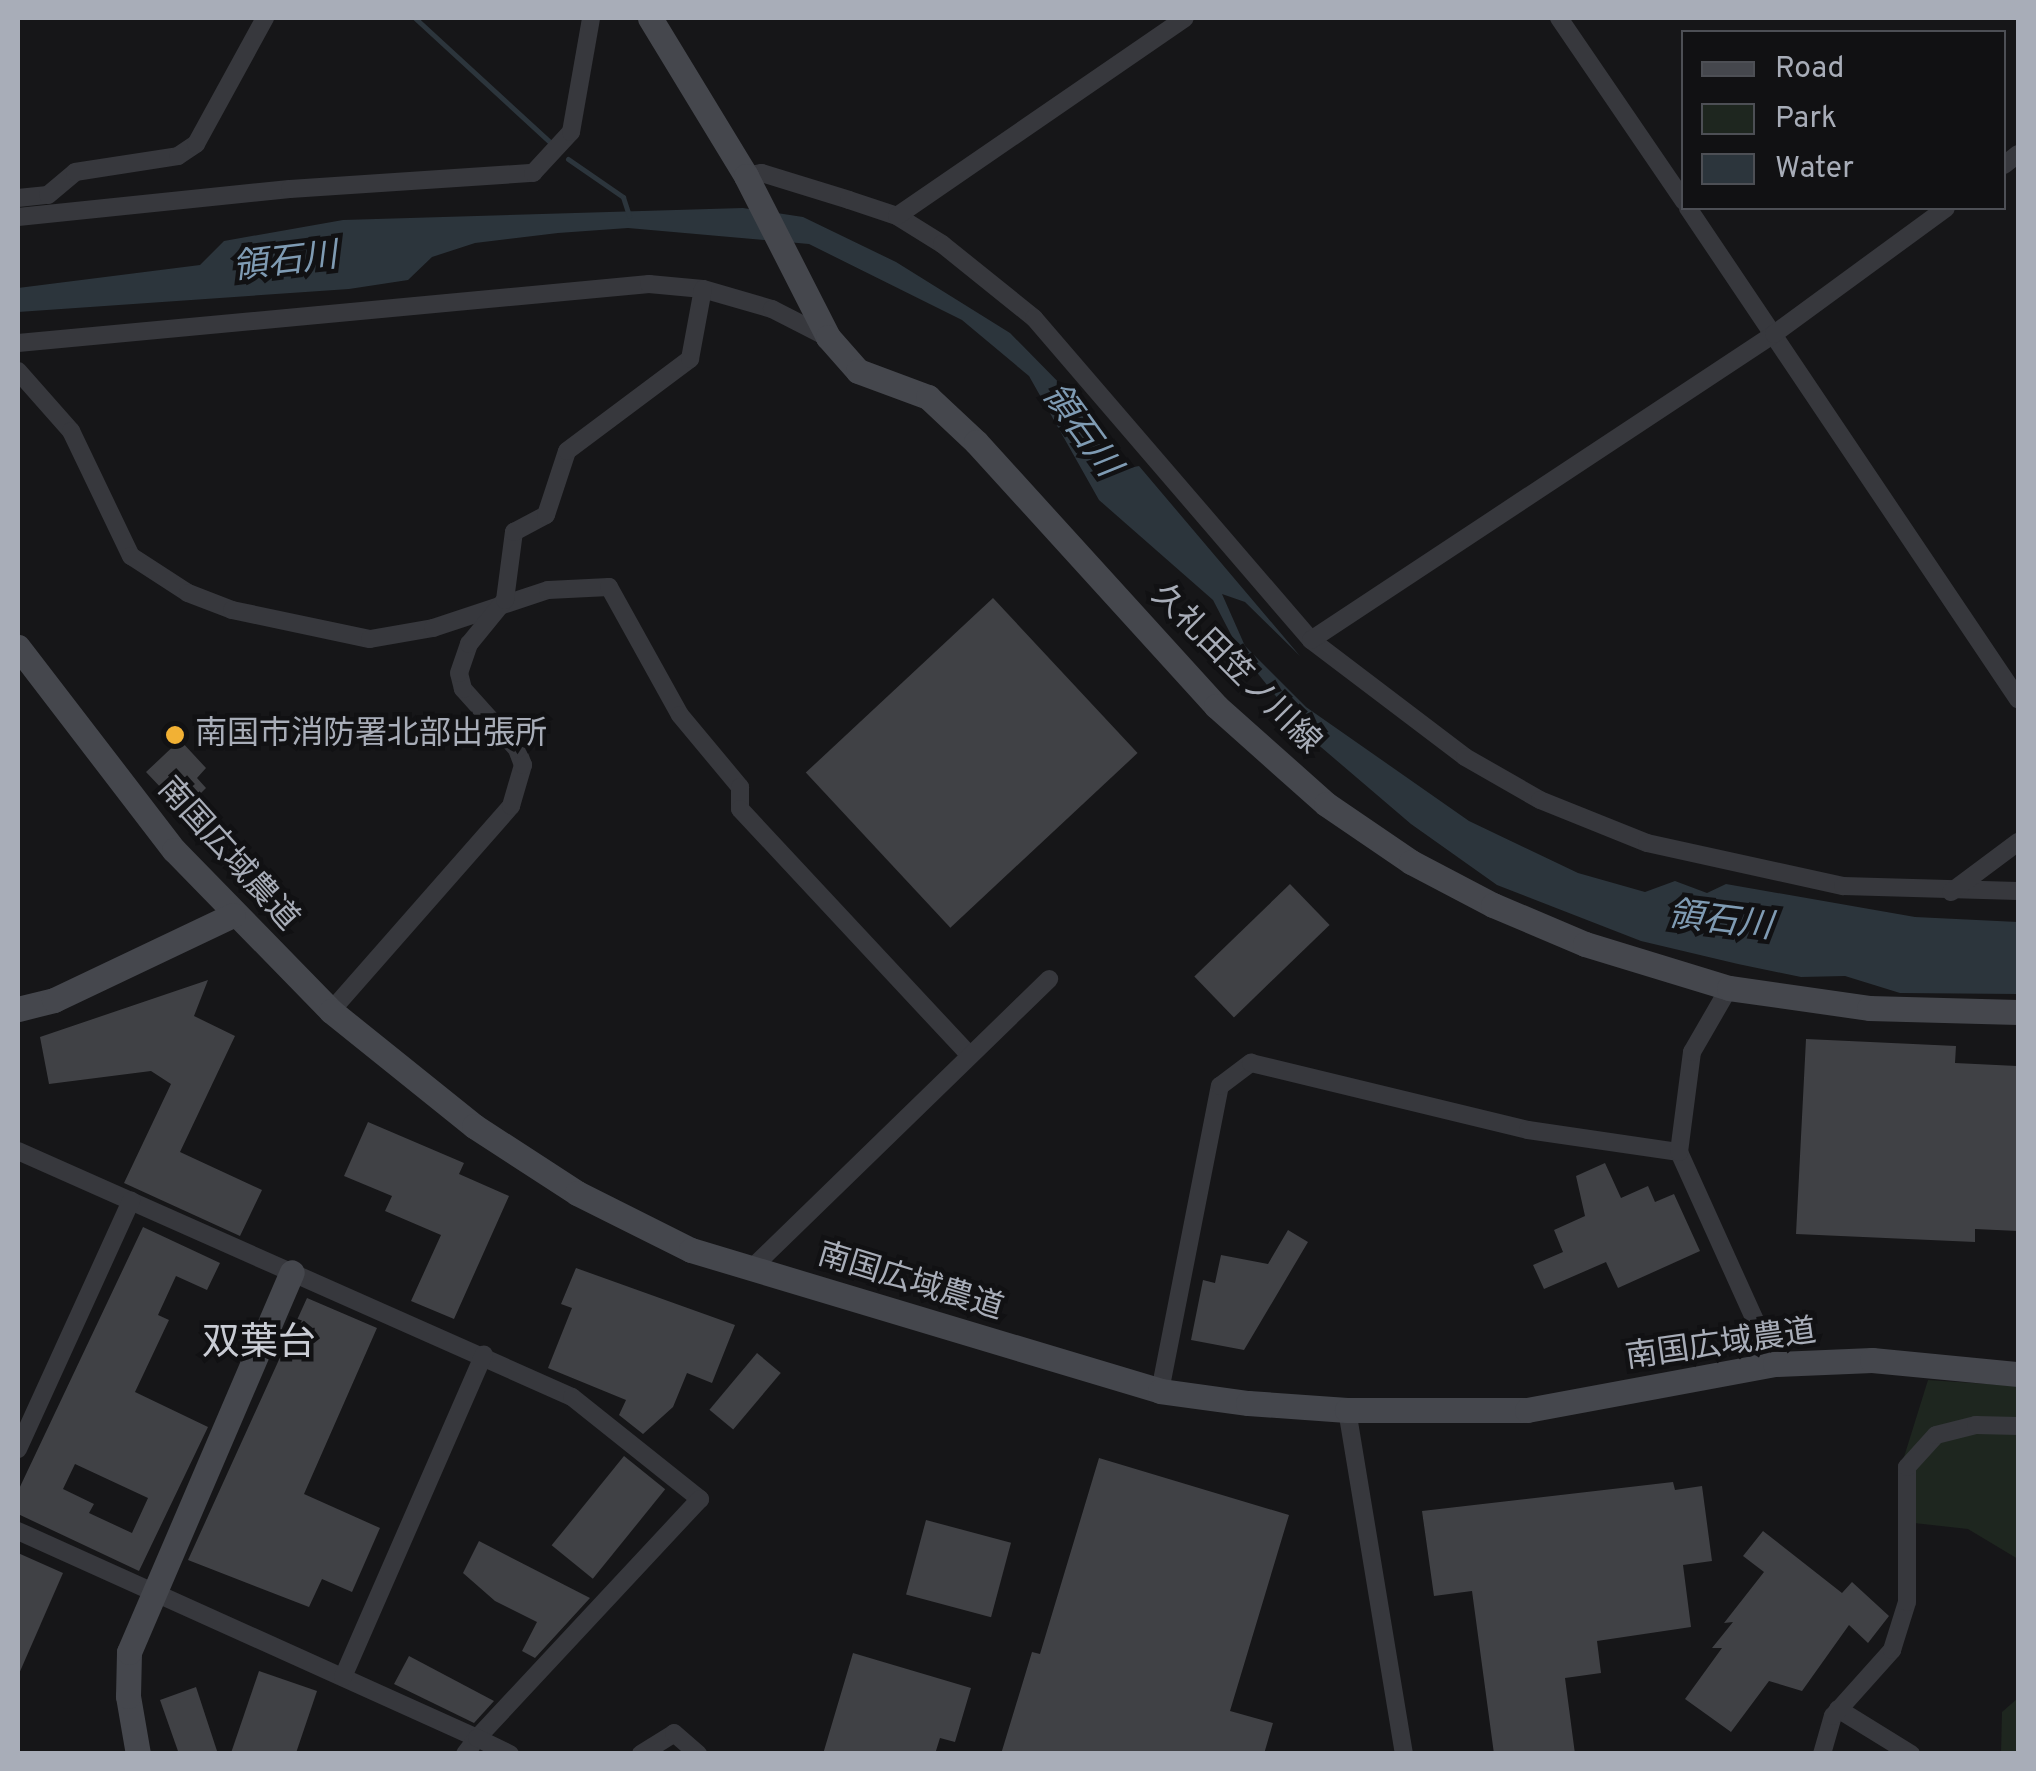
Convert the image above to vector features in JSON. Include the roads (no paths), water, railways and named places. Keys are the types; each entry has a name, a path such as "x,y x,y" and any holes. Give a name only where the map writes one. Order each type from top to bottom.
{"street":[{"path":"18,198 48,194 76,172 178,156 196,144 265,18"},
{"path":"18,216 533,173 565,146 591,18"},
{"name":"久礼田笠ノ川線","path":"650,18 748,181 822,328 858,371 928,398 976,442 1216,706 1326,804 1411,862 1493,905 1585,944 1730,988 1869,1008 2018,1012"},
{"path":"897,216 1186,18"},
{"path":"1559,18 1681,197"},
{"path":"748,181 762,172 897,216 942,244 1034,318 1311,640 1465,756 1540,800 1647,843 1843,886 2018,891"},
{"path":"1689,210 2018,699"},
{"path":"1311,640 1774,334 1943,210"},
{"path":"18,343 649,284 703,289 822,328"},
{"path":"330,1011 487,836 520,786 518,749 462,689 459,672 469,644 505,600 514,532 546,515 554,476 591,426 690,359 703,289"},
{"path":"18,371 72,431 131,556 188,593 331,636 370,639 433,628 505,600 608,587 680,715 740,787 740,808 969,1054"},
{"name":"南国広域農道","path":"18,648 155,827 232,915 330,1011 474,1126 577,1193 691,1250 1160,1390 1347,1410 1526,1410 1762,1367 1872,1360 2018,1374"},
{"path":"1951,892 2018,842"},
{"path":"18,1008 54,1000 232,915"},
{"path":"752,1269 1049,979"},
{"path":"1730,988 1692,1052 1679,1152 1759,1329 1762,1367"},
{"path":"1160,1390 1220,1086 1251,1063 1528,1130 1679,1152"},
{"path":"18,1151 484,1355 587,1408 700,1498 471,1746"},
{"path":"18,1449 131,1201"},
{"path":"138,1754 128,1696 129,1652 292,1272"},
{"path":"343,1677 484,1355"},
{"path":"1347,1410 1404,1754"},
{"path":"1822,1754 1838,1709 1883,1665 1907,1602 1907,1467 1936,1435 1976,1425 2018,1426"},
{"path":"18,1531 343,1677 471,1746 510,1754"},
{"path":"1838,1709 1910,1754"},
{"path":"641,1754 674,1732 698,1754"}],"water":[{"name":"領石川","path":"743,208 803,217 896,262 1010,333 1074,398 1092,436 1124,469 1139,466 1300,656 1245,602 1222,594 1245,646 1306,707 1469,821 1578,873 1645,892 1675,881 1707,893 1726,884 1915,917 2018,922 2018,994 1900,993 1845,976 1801,977 1738,964 1641,941 1497,885 1411,824 1308,736 1239,650 1213,600 1099,500 1029,376 962,320 809,244 628,228 558,233 475,243 432,257 408,280 349,289 18,312 18,288 200,265 224,241 343,220"}],"waterway":[{"path":"415,18 552,144"},
{"path":"568,159 623,197 629,216"}],"place":[{"name":"南国市消防署北部出張所","path":"175,735"}],"district":[{"name":"双葉台","path":"259,1345"}]}
